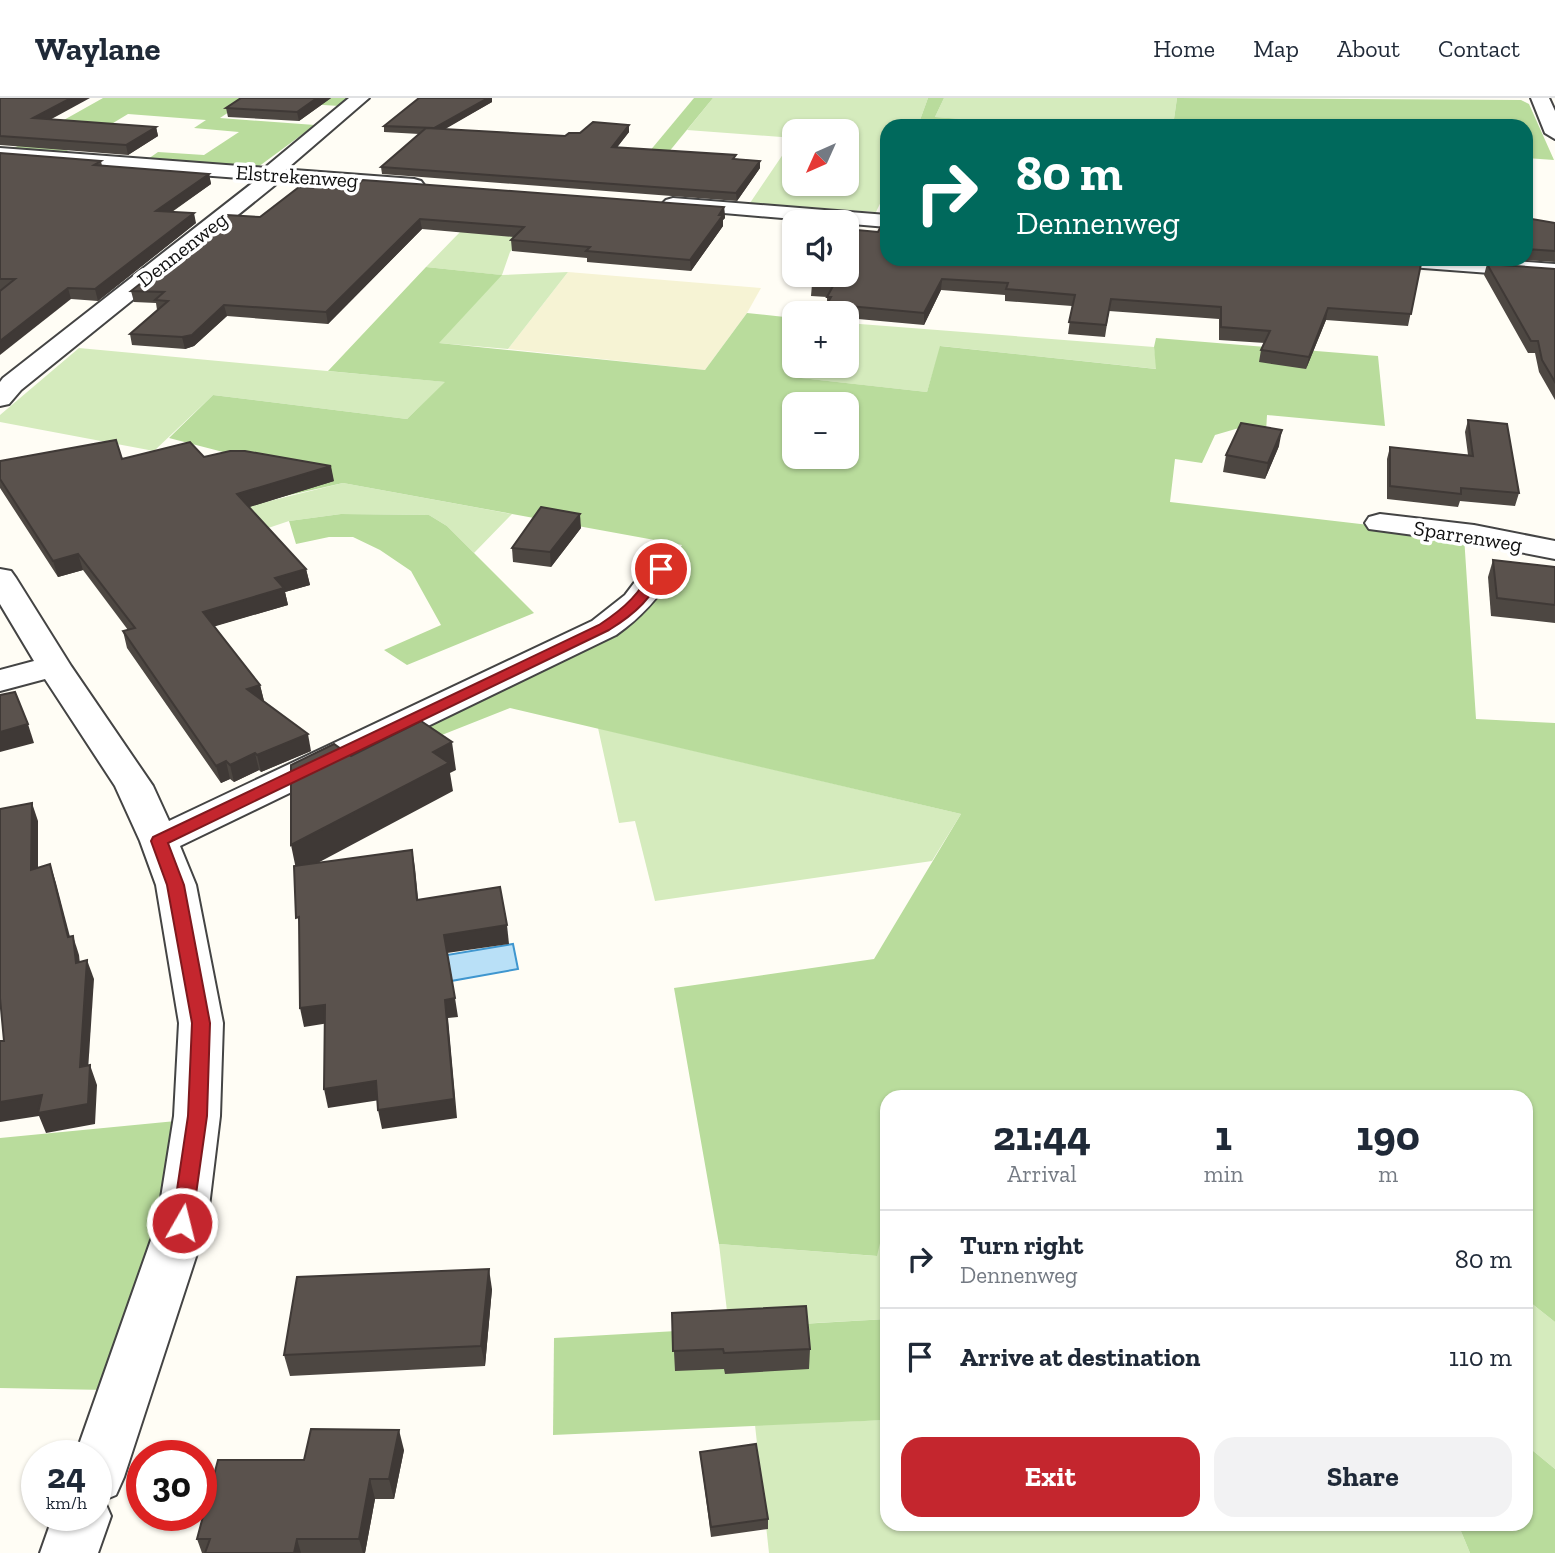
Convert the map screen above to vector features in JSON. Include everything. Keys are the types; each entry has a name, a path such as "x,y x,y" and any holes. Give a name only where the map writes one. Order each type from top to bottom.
{"street":[{"name":"Dennenweg","path":"0,398 12,384 268,181 272,174 360,98"},
{"path":"1540,98 1555,133"},
{"name":"Elstrekenweg","path":"0,154 436,187"},
{"path":"655,203 880,219"},
{"path":"1489,266 1555,271"},
{"name":"Sparrenweg","path":"1380,523 1474,534 1555,550"},
{"path":"159,841 604,628 631,610 645,595 661,569"},
{"path":"0,578 54,666 134,786 159,841 176,885 201,1023 197,1116 182,1223 109,1440"},
{"path":"0,681 54,666"},
{"path":"69,1553 77,1531"}],"shaded area":[{"path":"568,272 761,288 747,313 705,370 508,349"}],"green space":[{"path":"103,98 349,98 339,106 247,100 220,118 315,125 258,167 148,159 158,152 204,155 239,132 194,128 206,120 128,114 65,152 14,148"},
{"path":"694,98 713,98 668,153 649,152"},
{"path":"713,98 928,98 920,119 880,119 880,204 876,212 750,203 782,156 782,196 859,196 859,119 782,119 782,137 687,130"},
{"path":"928,98 944,98 935,117 962,119 920,119"},
{"path":"944,98 1177,98 1174,119 935,117"},
{"path":"1177,98 1521,100 1529,104 1554,160 1533,158 1533,119 1174,119"},
{"path":"493,198 556,203 510,252 502,275 568,272 508,349 438,343 501,275 426,267"},
{"path":"426,267 502,275 439,343 705,370 747,313 782,317 782,378 927,392 940,346 1156,369 1156,338 1378,356 1385,426 1267,415 1266,432 1239,428 1215,435 1202,463 1175,459 1170,502 1464,536 1476,719 1555,723 1555,1322 1533,1305 1533,1090 880,1090 880,1243 877,1256 719,1244 674,988 874,959 961,814 510,708 308,788 604,630 659,583 682,545 343,483 272,499 281,467 169,438 213,395 407,419 445,382 328,371"},
{"path":"859,324 1154,347 1157,369 941,346 927,392 800,378 859,378"},
{"path":"79,348 446,382 407,419 213,395 154,451 0,422 0,415"},
{"path":"343,483 512,514 474,553 447,526 429,515 341,514 289,521 244,536 225,512"},
{"path":"341,514 429,515 447,526 534,613 407,665 384,650 441,625 411,571 380,550 353,537 329,537 296,544 289,521"},
{"path":"598,728 961,814 932,861 655,901 635,821 619,823"},
{"path":"176,1121 152,1235 107,1390 0,1388 0,1138"},
{"path":"880,1240 880,1319 729,1328 719,1244 876,1256"},
{"path":"1533,1305 1555,1322 1555,1469 1533,1451"},
{"path":"880,1319 880,1420 553,1435 554,1338"},
{"path":"880,1420 880,1531 1461,1531 1470,1553 769,1553 755,1425"},
{"path":"1533,1451 1555,1469 1555,1553 1470,1553 1461,1531 1533,1531"}],"water":[{"path":"513,944 518,969 451,981 447,955"}],"building":[{"path":"0,98 71,98 33,118 156,127 126,145 0,136"},
{"path":"241,98 317,98 297,112 226,108"},
{"path":"419,98 488,98 434,128 384,126"},
{"path":"593,122 629,125 612,147 736,155 733,159 760,161 736,193 381,167 426,128 565,136 569,133 580,133"},
{"path":"0,153 101,161 94,165 209,174 156,211 194,213 95,289 68,288 0,341 0,291 15,279 0,279"},
{"path":"363,180 724,207 719,215 723,215 690,260 586,251 590,247 511,240 524,227 420,219 326,312 224,305 192,335 182,337 130,334 168,301 155,300 164,292 131,291 227,215 260,217 299,187 352,189"},
{"path":"1533,219 1555,223 1555,251 1533,249"},
{"path":"880,228 880,266 1421,266 1411,314 1328,308 1309,357 1261,350 1270,331 1221,327 1221,307 1111,299 1106,325 1069,322 1075,295 1006,289 1008,283 942,279 924,313 859,307 859,301 829,301 831,297 827,297 832,287 859,287 859,230 878,232"},
{"path":"1488,266 1555,269 1555,382 1542,360 1538,341 1531,341"},
{"path":"1468,420 1507,424 1519,493 1461,488 1461,494 1390,486 1390,447 1473,456"},
{"path":"1241,423 1282,430 1268,463 1226,455"},
{"path":"116,440 122,459 190,442 204,457 230,451 245,451 331,466 237,494 306,569 275,578 284,588 203,612 260,685 247,689 308,734 230,765 226,761 216,766 123,631 135,628 78,554 53,561 0,479 0,461"},
{"path":"541,507 580,514 550,552 512,548"},
{"path":"1493,560 1555,567 1555,605 1497,598"},
{"path":"15,692 28,724 0,732 0,695"},
{"path":"421,721 452,742 433,752 449,763 291,845 291,765 334,744 351,756"},
{"path":"32,803 31,870 50,864 68,937 73,936 76,963 87,960 80,1067 90,1065 88,1104 38,1113 42,1095 0,1102 0,1041 4,1041 0,998 0,809"},
{"path":"412,850 417,900 500,887 507,925 444,935 455,998 445,1000 454,1099 378,1110 376,1081 324,1089 325,1005 300,1008 299,917 296,918 294,866"},
{"path":"489,1269 481,1346 284,1355 297,1277"},
{"path":"806,1306 810,1349 724,1353 723,1349 673,1351 672,1313"},
{"path":"311,1429 399,1430 389,1479 370,1479 359,1539 297,1539 294,1553 205,1553 210,1539 197,1539 199,1531 217,1531 218,1460 304,1460"},
{"path":"756,1444 768,1519 711,1527 700,1452"}],"route":[{"path":"182,1223 197,1116 201,1023 176,885 159,841 604,628 631,610 645,595 661,569"}]}
